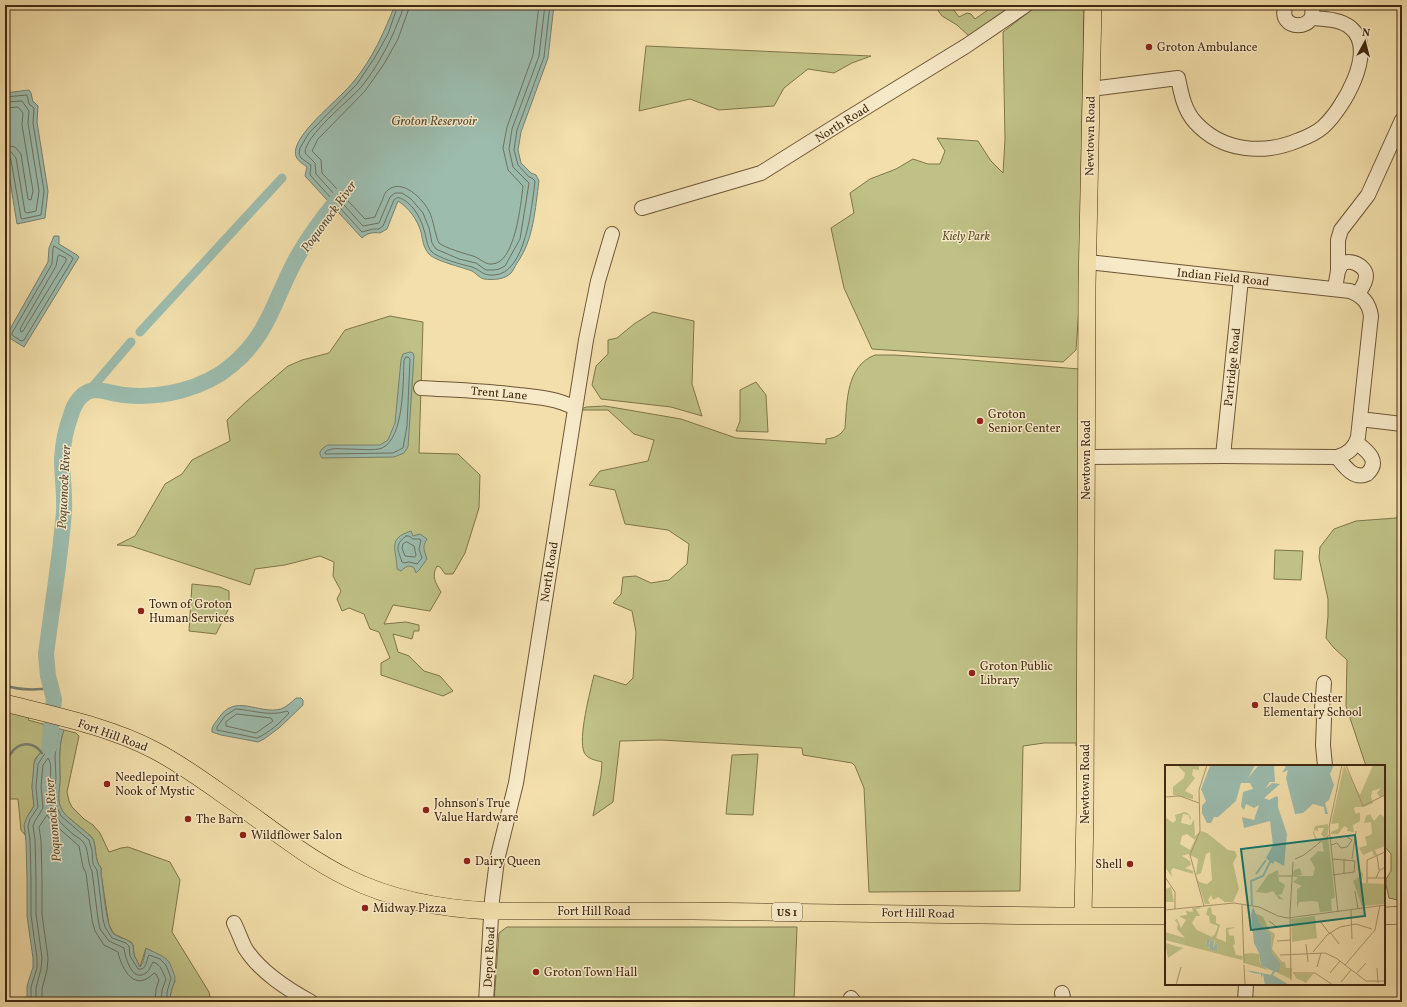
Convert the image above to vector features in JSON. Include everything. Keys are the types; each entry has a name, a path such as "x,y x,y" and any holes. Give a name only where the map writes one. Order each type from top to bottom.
{"main road":[{"name":"Newtown Road","path":"1083,916 1085,813 1088,262 1093,5"},
{"name":"Fort Hill Road","path":"5,703 72,720 128,738 167,757 201,779 313,858 356,882 394,896 426,904 492,911 693,911 1165,916"},
{"path":"1385,916 1402,915"}],"street":[{"name":"North Road","path":"642,208 761,173 966,46 1026,5"},
{"path":"1091,89 1178,78 1187,110 1194,122 1221,141 1241,148 1255,149 1272,148 1293,143 1322,128 1337,111 1349,92 1361,55 1360,42 1357,34 1351,28 1311,11 1304,24 1291,24 1285,17 1284,13 1286,5"},
{"path":"1335,288 1338,271 1338,240 1341,230 1368,196 1402,120"},
{"name":"North Road","path":"492,911 497,860 516,783 581,368 598,281 612,234"},
{"name":"Indian Field Road","path":"1088,262 1335,288 1358,294"},
{"path":"1086,457 1223,456 1337,458 1347,454 1357,443 1371,316 1368,304 1358,294 1365,282 1366,275 1363,269 1354,262 1341,265 1338,271"},
{"name":"Partridge Road","path":"1223,456 1241,279"},
{"name":"Trent Lane","path":"421,388 485,391 543,397 560,401 575,408"},
{"path":"1360,419 1402,424"},
{"path":"1337,458 1346,469 1354,474 1358,476 1367,474 1372,467 1372,457 1357,443"},
{"path":"1324,682 1322,709 1324,719 1323,745 1325,765"},
{"name":"Depot Road","path":"486,1002 492,911"},
{"path":"234,922 245,948 259,965 295,993 311,1002"},
{"path":"1245,1002 1246,985"}],"green space":[{"path":"934,5 950,5 959,17 967,13 971,14 975,19 995,5 1013,5 969,36 957,25 942,16"},
{"name":"Kiely Park","path":"1038,5 1084,5 1079,307 1076,350 1063,362 872,349 844,288 831,228 854,213 850,193 870,179 896,169 913,159 928,164 940,164 945,151 937,138 978,141 991,161 1003,173 1005,139 1003,32"},
{"path":"646,46 871,56 852,63 834,73 808,69 784,88 774,106 719,110 690,99 639,111"},
{"path":"653,312 694,321 692,384 702,416 671,407 601,399 592,385 596,366 608,354 608,340 617,338 634,324"},
{"path":"390,316 423,322 419,453 458,454 480,475 479,508 465,553 453,574 445,574 440,567 437,566 434,577 441,592 430,611 393,605 384,624 406,622 419,625 419,631 414,631 412,639 393,634 398,652 409,656 424,671 440,676 453,691 443,696 381,675 381,663 390,658 379,632 370,629 364,614 349,608 342,611 337,599 341,591 333,576 334,562 320,556 285,565 255,569 250,585 131,546 117,545 135,536 165,484 182,474 192,460 230,441 227,420 288,366 302,360 329,353 345,330"},
{"path":"875,355 958,359 1079,369 1078,743 1076,746 1076,743 1044,743 1023,746 1020,891 869,892 864,788 855,766 852,763 803,755 802,748 661,740 620,741 613,802 593,816 602,762 592,759 585,754 582,736 594,675 626,685 633,678 636,632 632,611 613,603 621,594 623,577 636,576 651,583 669,580 687,564 689,544 668,530 625,524 615,490 589,485 600,471 648,461 654,440 634,434 608,410 579,410 586,407 605,406 681,419 736,438 826,444 826,439 837,436 845,428 846,407 853,376 858,367 865,360"},
{"path":"756,382 766,395 768,432 736,431 740,421 740,390"},
{"path":"1402,511 1402,901 1389,898 1386,885 1386,879 1391,871 1391,854 1385,847 1385,765 1366,765 1346,706 1347,660 1326,638 1328,599 1319,558 1320,547 1334,529 1356,521 1396,518"},
{"path":"1275,550 1303,551 1301,580 1274,579"},
{"path":"192,584 220,587 229,591 229,608 216,634 189,631"},
{"path":"5,711 29,717 28,720 43,724 47,733 42,751 35,759 32,787 34,806 26,819 25,835 21,830 18,799 5,799"},
{"path":"64,730 76,733 79,736 67,792 72,807 100,833 109,852 128,847 170,862 180,880 172,932 209,992 211,1002 172,1002 171,994 175,981 168,961 146,948 140,967 134,955 133,945 131,942 114,934 109,925 101,868 96,858 93,839 68,817 60,806 60,754"},
{"path":"758,754 753,815 726,814 732,755"},
{"path":"507,927 797,927 794,1002 494,1002 499,933"}],"water":[{"name":"Groton Reservoir","path":"395,5 554,5 548,58 521,132 518,150 521,163 531,173 536,175 539,181 535,213 523,254 512,272 505,277 484,279 472,271 432,257 426,249 415,218 406,207 398,201 387,229 380,233 368,234 362,238 305,176 307,167 296,157 296,148 306,131 313,122 348,88 367,63 382,35"},
{"path":"29,90 33,102 38,106 37,122 48,191 45,218 17,224 5,149 5,93"},
{"path":"54,236 59,236 59,244 79,257 24,347 6,336 48,262 49,248"},
{"path":"410,352 413,353 414,356 408,447 404,453 394,457 322,458 320,452 328,445 380,445 388,440 395,423 401,360 403,354"},
{"path":"411,531 413,536 420,534 427,539 424,544 424,549 427,559 416,573 414,568 410,566 401,571 397,569 395,551 396,542 403,534"},
{"path":"296,698 301,698 303,700 303,705 279,728 258,742 212,732 218,719 225,711 232,707 247,706 272,710 281,709"},
{"path":"43,724 64,730 60,754 60,806 68,817 93,839 97,862 101,868 105,906 111,930 114,934 129,941 133,945 134,955 140,967 143,962 146,948 162,956 169,962 175,977 170,996 172,1002 27,1002 27,986 33,967 33,958 27,916 26,841 24,825 34,806 32,787 34,763 43,749 45,742 46,735"}],"waterway":[{"path":"140,332 282,178"},
{"name":"Poquonock River","path":"49,747 54,699 48,676 46,654 64,512 62,453 66,431 74,406 87,392 96,390 121,395 138,396 167,394 195,386 209,380 232,365 244,354 262,330 299,253 331,207 346,190"},
{"path":"89,391 131,342"},
{"path":"5,685 28,690 52,688"},
{"path":"5,756 10,755 17,747 26,744 34,746 42,753"}],"place":[{"name":"Groton Ambulance","path":"1149,47"},
{"name":"Groton Senior Center","path":"980,421"},
{"name":"Town of Groton Human Services","path":"141,611"},
{"name":"Groton Public Library","path":"972,673"},
{"name":"Claude Chester Elementary School","path":"1255,705"},
{"name":"Needlepoint Nook of Mystic","path":"107,784"},
{"name":"Johnson's True Value Hardware","path":"426,810"},
{"name":"The Barn","path":"188,819"},
{"name":"Wildflower Salon","path":"243,835"},
{"name":"Dairy Queen","path":"467,861"},
{"name":"Shell","path":"1130,864"},
{"name":"Midway Pizza","path":"365,908"},
{"name":"Groton Town Hall","path":"536,972"}]}
